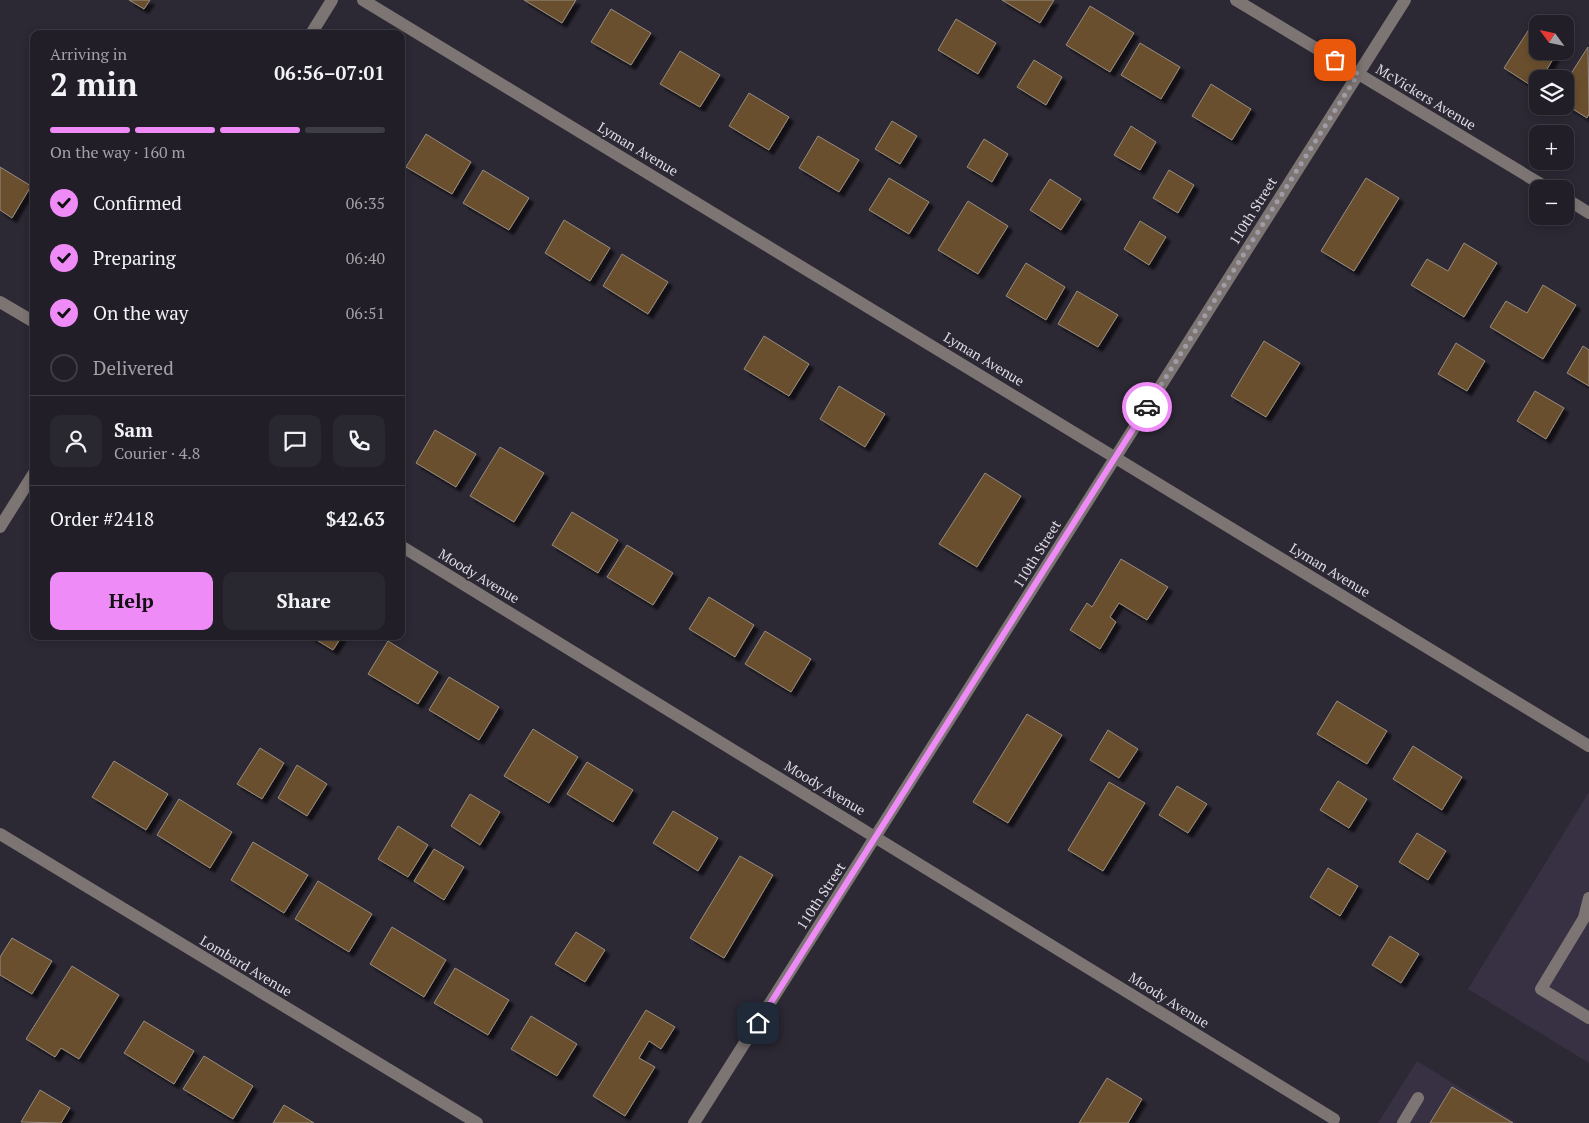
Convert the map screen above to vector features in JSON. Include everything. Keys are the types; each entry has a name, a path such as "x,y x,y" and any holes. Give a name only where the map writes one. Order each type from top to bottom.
{"street":[{"path":"313,30 332,0"},
{"name":"Lyman Avenue","path":"363,0 1116,456 1589,746"},
{"name":"McVickers Avenue","path":"1236,0 1534,180"},
{"name":"110th Street","path":"694,1123 1404,0"},
{"path":"1574,204 1589,213"},
{"path":"0,302 30,320"},
{"path":"0,527 30,479"},
{"name":"Moody Avenue","path":"405,548 1334,1119"},
{"name":"Lombard Avenue","path":"0,834 477,1123"},
{"path":"1589,898 1586,920 1541,989 1589,1018"},
{"path":"1403,1123 1418,1098"}],"shaded area":[{"path":"1589,792 1589,1063 1468,989"},
{"path":"1417,1061 1517,1123 1378,1123"}],"building":[{"path":"129,0 150,0 144,9"},
{"path":"524,0 576,0 562,23"},
{"path":"1002,0 1054,0 1040,23"},
{"path":"1090,6 1134,33 1110,72 1066,45"},
{"path":"611,9 651,33 631,65 591,42"},
{"path":"956,19 996,43 978,74 938,50"},
{"path":"1529,29 1529,60 1553,60 1546,70 1529,70 1529,84 1504,68"},
{"path":"1140,43 1180,67 1161,99 1121,75"},
{"path":"1588,47 1589,114 1587,118 1574,110 1573,70"},
{"path":"680,51 720,75 700,107 660,84"},
{"path":"1034,60 1062,77 1046,105 1017,87"},
{"path":"1211,84 1251,109 1232,140 1192,116"},
{"path":"749,93 789,117 769,150 729,126"},
{"path":"892,121 917,136 900,164 875,149"},
{"path":"1131,126 1156,142 1140,170 1114,155"},
{"path":"426,134 471,162 452,194 406,167"},
{"path":"818,136 859,160 839,192 799,168"},
{"path":"984,139 1008,154 992,182 967,167"},
{"path":"0,167 30,185 30,188 12,218 0,210"},
{"path":"483,170 529,198 509,230 463,203"},
{"path":"1169,170 1194,185 1178,213 1153,198"},
{"path":"889,178 929,202 909,234 869,210"},
{"path":"1366,178 1399,198 1354,271 1321,251"},
{"path":"1050,179 1081,199 1061,230 1030,210"},
{"path":"968,201 1008,226 978,274 938,250"},
{"path":"564,220 610,248 590,281 545,253"},
{"path":"1140,221 1166,237 1149,265 1124,249"},
{"path":"1464,243 1497,263 1464,317 1411,285 1427,259 1448,271"},
{"path":"622,254 668,282 648,314 603,286"},
{"path":"1026,263 1065,287 1046,320 1006,296"},
{"path":"1543,285 1576,305 1543,359 1490,327 1506,301 1527,313"},
{"path":"1077,291 1118,315 1098,347 1058,324"},
{"path":"764,336 809,364 789,396 744,369"},
{"path":"1264,341 1300,363 1266,417 1231,396"},
{"path":"1456,343 1485,361 1467,391 1438,374"},
{"path":"1583,346 1589,350 1589,386 1567,373"},
{"path":"839,386 885,414 865,447 820,419"},
{"path":"1535,391 1564,408 1546,439 1517,421"},
{"path":"435,430 476,454 456,487 416,463"},
{"path":"500,447 544,473 514,522 470,496"},
{"path":"985,473 1021,496 977,567 939,544"},
{"path":"572,512 618,540 598,573 552,545"},
{"path":"627,545 673,573 653,605 607,577"},
{"path":"1121,559 1168,587 1147,620 1119,603 1110,617 1116,622 1100,649 1070,630 1087,603 1092,607"},
{"path":"709,597 754,625 735,657 689,629"},
{"path":"765,631 811,659 791,692 745,664"},
{"path":"317,640 339,640 333,650"},
{"path":"388,641 438,672 418,704 368,674"},
{"path":"449,677 499,707 479,740 429,710"},
{"path":"1337,701 1387,731 1367,764 1317,734"},
{"path":"1027,714 1062,735 1008,823 973,802"},
{"path":"533,729 578,757 549,803 504,776"},
{"path":"1108,730 1138,749 1119,778 1090,760"},
{"path":"1413,746 1462,777 1442,810 1393,779"},
{"path":"260,748 284,763 262,799 237,784"},
{"path":"114,761 168,794 146,830 92,797"},
{"path":"587,762 633,790 613,822 567,794"},
{"path":"297,765 327,784 307,816 278,798"},
{"path":"1338,781 1367,799 1349,828 1320,810"},
{"path":"1109,782 1145,803 1103,871 1068,850"},
{"path":"1177,786 1207,804 1188,833 1159,815"},
{"path":"470,794 500,812 480,845 451,826"},
{"path":"179,799 232,832 210,868 157,835"},
{"path":"673,811 718,838 698,871 653,843"},
{"path":"398,826 428,845 408,877 378,859"},
{"path":"1417,833 1446,851 1428,880 1399,862"},
{"path":"253,842 308,875 284,913 231,880"},
{"path":"434,849 464,867 444,900 414,881"},
{"path":"740,856 773,875 724,958 690,938"},
{"path":"1328,868 1358,886 1340,916 1310,897"},
{"path":"318,881 372,914 349,952 295,919"},
{"path":"392,927 446,960 424,997 370,964"},
{"path":"576,932 605,950 585,982 555,964"},
{"path":"1390,936 1419,954 1401,983 1372,965"},
{"path":"12,938 52,961 32,994 0,975 0,957"},
{"path":"72,966 119,995 79,1059 61,1048 55,1057 26,1039"},
{"path":"455,968 509,1000 488,1035 434,1003"},
{"path":"646,1010 675,1027 661,1049 649,1041 639,1058 655,1067 625,1116 593,1096"},
{"path":"531,1016 577,1044 557,1076 511,1049"},
{"path":"144,1021 194,1051 174,1084 124,1053"},
{"path":"204,1056 253,1086 233,1119 183,1089"},
{"path":"1107,1078 1142,1099 1128,1123 1079,1123"},
{"path":"1452,1087 1513,1123 1430,1123"},
{"path":"40,1090 70,1108 61,1123 21,1122"},
{"path":"284,1105 314,1123 273,1123"}],"way so far":[{"path":"1147,407 1358,74 1335,60"}],"route":[{"path":"758,1023 1147,407"}]}
